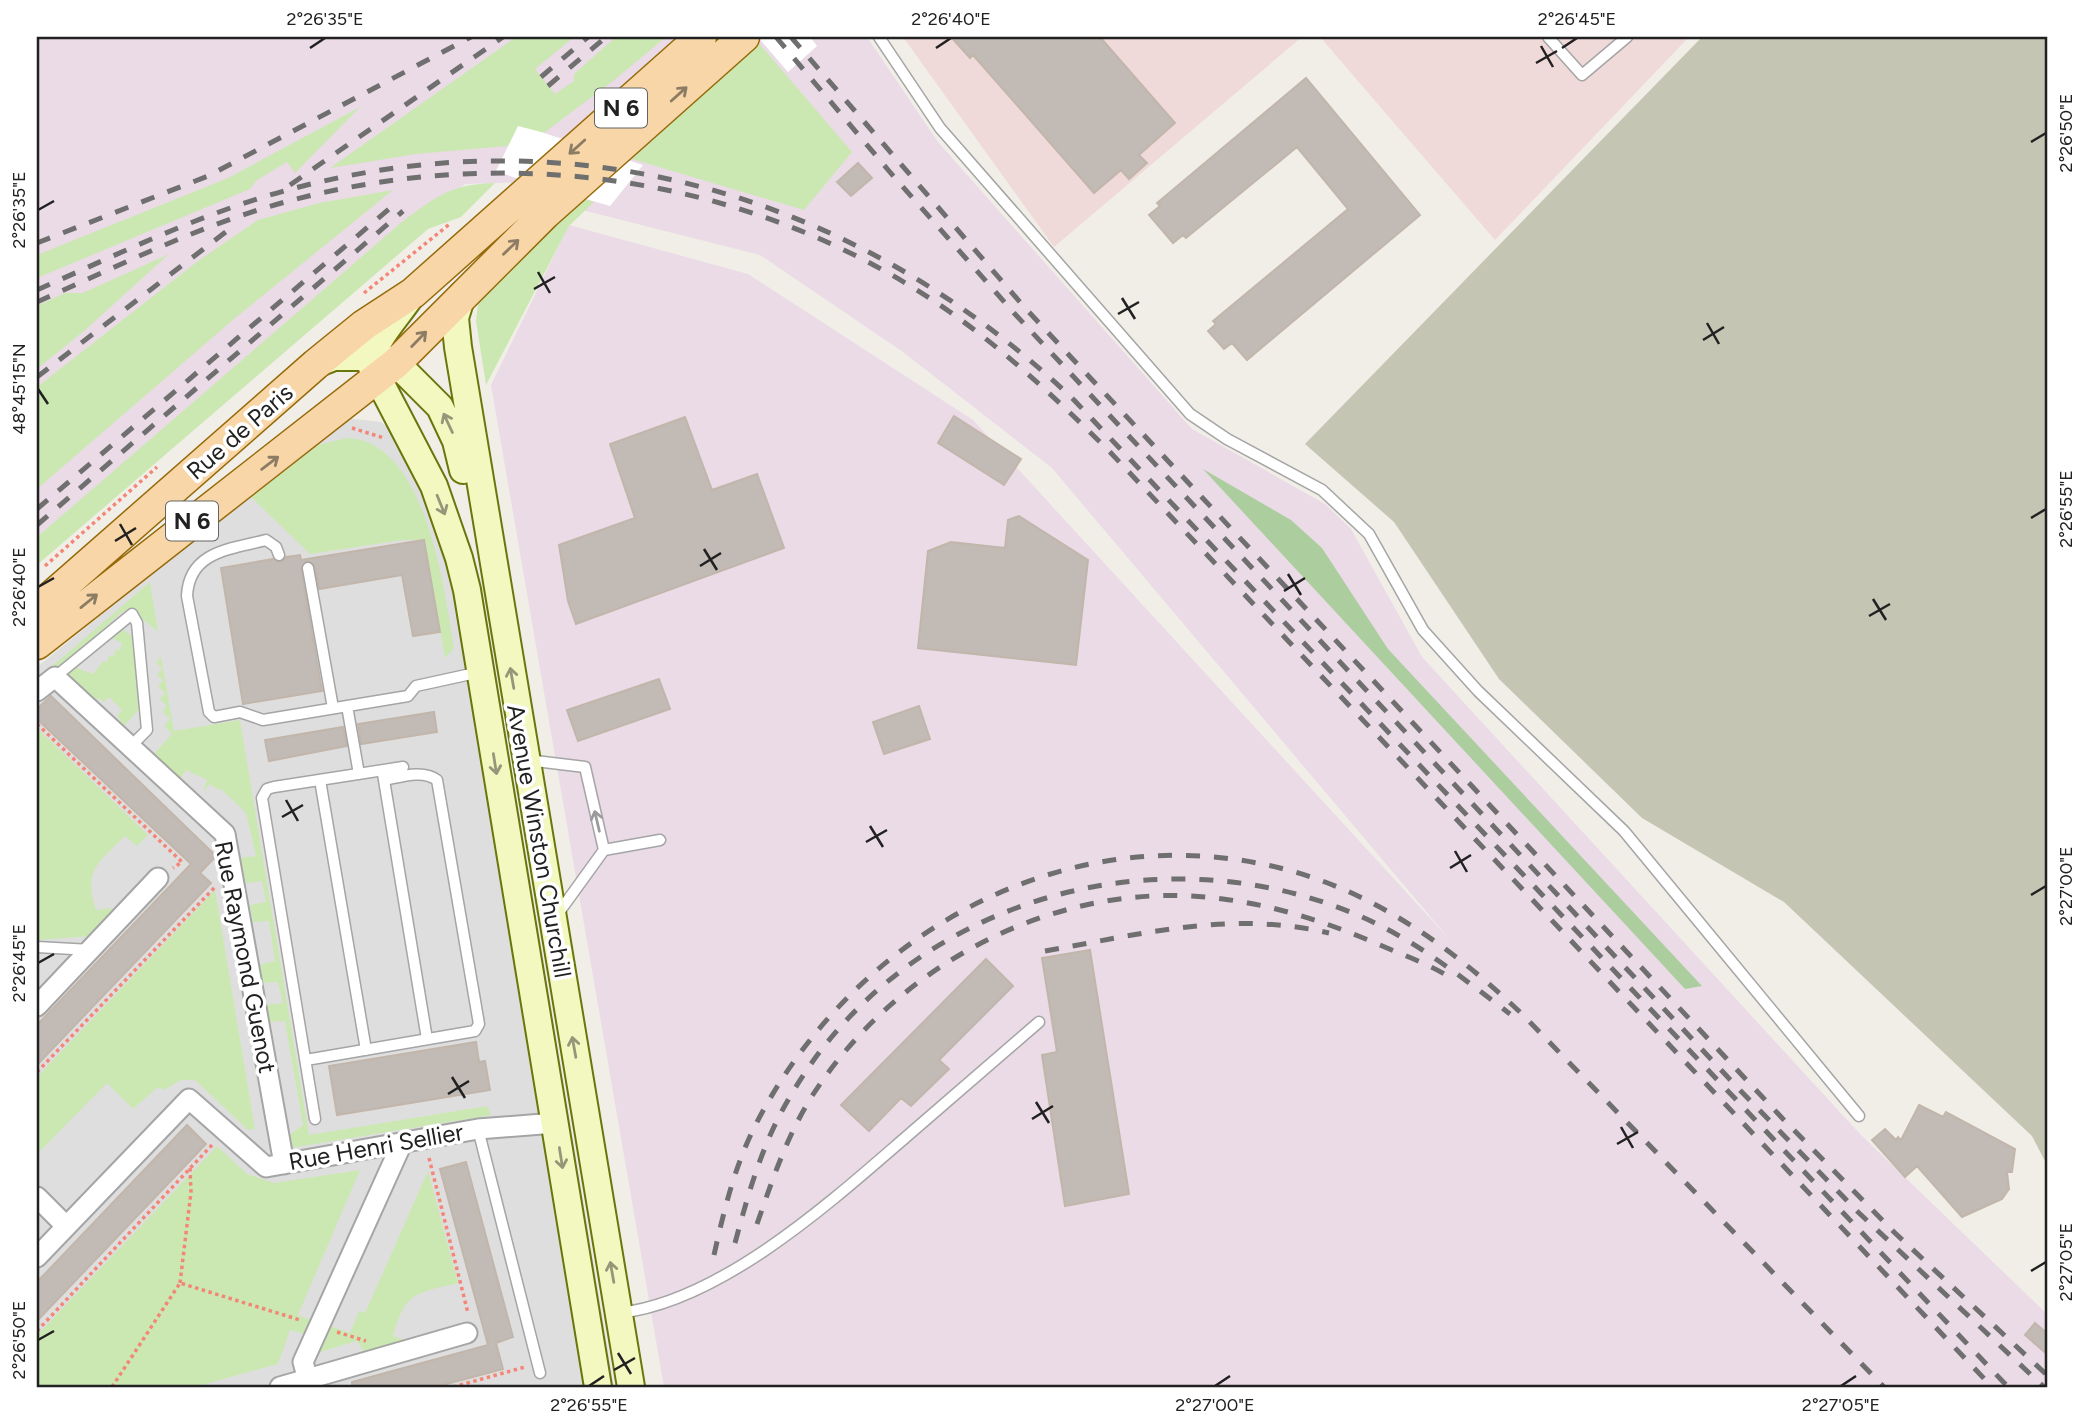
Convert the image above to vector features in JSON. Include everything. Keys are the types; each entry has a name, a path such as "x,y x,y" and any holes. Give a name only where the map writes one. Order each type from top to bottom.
{"main road":[{"name":"N 6","path":"316,365 364,325 412,293 701,37"},
{"name":"N 6","path":"349,414 381,366 462,295 545,214 744,37"},
{"path":"381,366 375,343 391,327 412,293"},
{"name":"Avenue Winston Churchill","path":"462,295 456,308 455,328 499,607 631,1387"},
{"path":"316,365 334,357 381,366 440,407 449,425 499,607"},
{"name":"Rue de Paris","path":"37,610 316,365"},
{"name":"Avenue Winston Churchill","path":"381,366 447,519 467,590 597,1387"},
{"name":"Rue de Paris","path":"37,644 111,583 349,414"}],"street":[{"path":"37,691 55,677"},
{"name":"Rue Raymond Guenot","path":"55,677 225,834 284,1164"},
{"path":"37,1006 158,878"},
{"name":"Rue Henri Sellier","path":"37,1257 189,1098 266,1167 478,1129 555,1123"},
{"path":"308,1380 303,1362 402,1143"},
{"path":"37,1197 66,1226"},
{"path":"280,1387 467,1333"}],"lane":[{"path":"879,37 940,128 1190,414 1227,439 1322,490 1369,534 1423,630 1478,691 1624,831 1859,1116"},
{"path":"1548,37 1582,75 1627,37"},
{"path":"279,555 276,547 266,540 213,554 202,559 188,581 187,596 209,712 214,717 240,712 263,720 333,709 408,696 416,687 480,672"},
{"path":"307,568 333,709"},
{"path":"55,677 132,614 137,623 146,730 129,748"},
{"path":"347,706 359,774"},
{"path":"525,759 584,767 604,850"},
{"path":"383,775 403,767"},
{"path":"306,1060 475,1031 479,1024 437,779 430,775 359,774 274,787 267,789 262,797 315,1119"},
{"path":"383,775 427,1039"},
{"path":"320,780 366,1050"},
{"path":"552,921 604,850 660,840"},
{"path":"37,947 91,950"},
{"path":"618,1313 648,1310 735,1270 822,1210 1039,1022"},
{"path":"478,1129 539,1368"}],"path":[{"path":"349,414 382,439 390,432"},
{"path":"37,724 182,862 158,878"},
{"path":"37,1072 232,870"},
{"path":"37,1331 226,1131"},
{"path":"424,1139 472,1328 467,1333"},
{"path":"112,1387 180,1283 191,1192 190,1168"},
{"path":"180,1283 402,1352"},
{"path":"453,1387 539,1368"}],"shaded area":[{"path":"37,37 867,37 938,142 1192,429 1325,504 1351,529 1422,657 1860,1134 2048,1315 2048,1387 664,1387 491,385 569,225 748,274 973,420 1451,941 1052,468 903,352 760,255 582,210 593,203 526,182 465,184 37,553"},
{"path":"903,37 1302,37 1054,247"},
{"path":"1320,37 1689,37 1495,240"},
{"path":"1702,37 2048,37 2048,1167 2032,1136 1784,902 1642,818 1499,679 1394,522 1305,444"},
{"path":"345,418 381,422 445,477 486,614 614,1387 37,1387 37,667"}],"green space":[{"path":"516,37 574,37 535,69 555,94 574,81 574,74 616,37 666,37 529,144 416,154 330,168"},
{"path":"757,41 852,152 804,210 632,159"},
{"path":"360,107 295,173 287,162 257,180 250,189 37,278 37,255 228,178"},
{"path":"495,183 461,217 428,229 37,565 37,537 403,221 446,193 467,186"},
{"path":"393,190 234,319 37,489 37,387 198,261 258,220 319,203"},
{"path":"581,198 594,202 569,226 486,385 476,321 478,304"},
{"path":"169,254 84,331 37,369 37,306 65,293 83,293"},
{"path":"347,438 374,445 396,463 413,490 437,556 444,590 454,648 445,658 424,540 402,540 310,554 251,497 318,445"},
{"path":"1203,469 1291,520 1322,548 1388,649 1702,986 1685,989"},
{"path":"150,582 158,632 131,609 122,612 56,671 49,669"},
{"path":"122,629 132,636 141,707 123,727 117,726 121,721 117,716 122,710 109,697 103,702 99,698 94,703 68,675 74,667 93,674 103,661 107,662 109,655 113,657 116,649 120,650 122,643 109,637"},
{"path":"161,657 174,731 240,720 309,1135 487,1106 491,1115 290,1148 288,1136 303,1125 285,1021 270,1022 267,1005 283,1003 278,982 263,983 259,965 275,961 269,921 253,922 250,905 266,902 262,881 246,883 240,858 256,856 246,813 221,789 218,790 210,784 203,792 207,780 186,770 177,784 139,743 153,755 172,734 164,726 170,719 162,711 167,706 160,699 165,693 158,686 163,680 157,675 162,669 156,662"},
{"path":"37,728 148,835 137,846 125,836 96,868 91,885 96,910 111,908 112,915 94,936 37,940"},
{"path":"215,890 255,1129 248,1130 195,1080 181,1080 164,1090 158,1087 133,1109 107,1083 37,1154 37,1077"},
{"path":"217,1146 247,1174 274,1183 360,1170 298,1315 311,1320 305,1334 290,1330 278,1364 194,1387 37,1387 37,1335"},
{"path":"428,1171 458,1283 422,1293 408,1302 393,1336 407,1341 367,1356 357,1341 320,1352 318,1348 327,1325 350,1333 359,1311 365,1313"}],"pier":[{"path":"758,37 810,37 817,46 788,72"},
{"path":"518,126 643,165 610,206 524,181 496,171"}],"building":[{"path":"951,37 1100,37 1175,123 1139,155 1147,163 1129,179 1121,170 1094,193 973,55 970,58"},
{"path":"1306,78 1420,215 1247,360 1232,343 1224,349 1208,331 1216,324 1213,321 1348,209 1297,147 1186,238 1183,235 1173,243 1149,215 1160,206 1157,203"},
{"path":"858,163 872,178 851,196 837,182"},
{"path":"954,416 1021,459 1004,485 938,443"},
{"path":"685,417 712,490 757,474 784,548 576,624 568,601 559,545 635,518 610,444"},
{"path":"1019,516 1088,560 1076,665 918,648 928,551 951,542 1005,548 1008,520"},
{"path":"424,540 440,632 413,636 402,575 319,589 314,564 306,561 301,569 322,691 243,704 221,568 273,559 281,562 286,557 300,555 301,560"},
{"path":"659,679 670,709 578,741 567,710"},
{"path":"51,696 216,856 200,873 211,883 37,1065 37,1025 191,864 37,719 37,709"},
{"path":"919,706 930,739 884,754 873,722"},
{"path":"434,712 437,732 361,744 358,724"},
{"path":"343,727 347,746 269,761 265,740"},
{"path":"1090,950 1129,1194 1065,1206 1042,1055 1057,1052 1042,958"},
{"path":"986,959 1013,986 939,1060 949,1069 911,1106 901,1098 869,1131 841,1105"},
{"path":"476,1042 479,1062 485,1061 490,1090 337,1115 329,1066"},
{"path":"1919,1105 1943,1117 1946,1112 2015,1149 2012,1172 2007,1172 2009,1189 2002,1199 1962,1217 1917,1166 1905,1177 1872,1140 1885,1129 1896,1140 1898,1137 1901,1140"},
{"path":"187,1125 206,1144 37,1321 37,1282"},
{"path":"466,1162 513,1337 496,1343 503,1369 435,1387 352,1387 352,1382 488,1345 440,1169"},
{"path":"2035,1323 2048,1334 2048,1355 2025,1335"}],"railway":[{"path":"37,243 208,176 471,37"},
{"path":"290,185 503,37"},
{"path":"541,77 588,37"},
{"path":"548,86 606,37"},
{"path":"776,37 1014,313 1737,1087 1858,1212 2044,1387"},
{"path":"791,37 1026,309 1783,1119 1895,1233 2048,1376"},
{"path":"37,290 199,220 265,196 406,167 511,161 614,169 715,191 812,225 905,272 992,330 1074,400 2008,1387"},
{"path":"37,302 186,236 278,204 364,185 451,175 539,174 626,183 712,201 795,228 874,265 950,312 992,344 1052,396 1110,452 1992,1387"},
{"path":"37,509 396,203"},
{"path":"37,525 403,211"},
{"path":"37,377 236,224"},
{"path":"714,1255 742,1155 756,1124 798,1056 849,996 908,945 974,904 1046,875 1122,859 1200,856 1280,868 1348,891 1411,925 1469,967 1522,1014 1884,1387"},
{"path":"735,1243 751,1185 772,1130 791,1095 839,1028 898,973 965,931 1039,900 1117,883 1197,879 1277,889 1355,914 1397,934 1436,959 1510,1014"},
{"path":"757,1224 796,1124 814,1093 850,1046 892,1003 940,967 992,938 1047,916 1104,901 1163,896 1223,899 1264,906 1322,923 1414,959 1448,976"},
{"path":"1045,951 1152,932 1221,924 1292,926 1329,933"}]}
